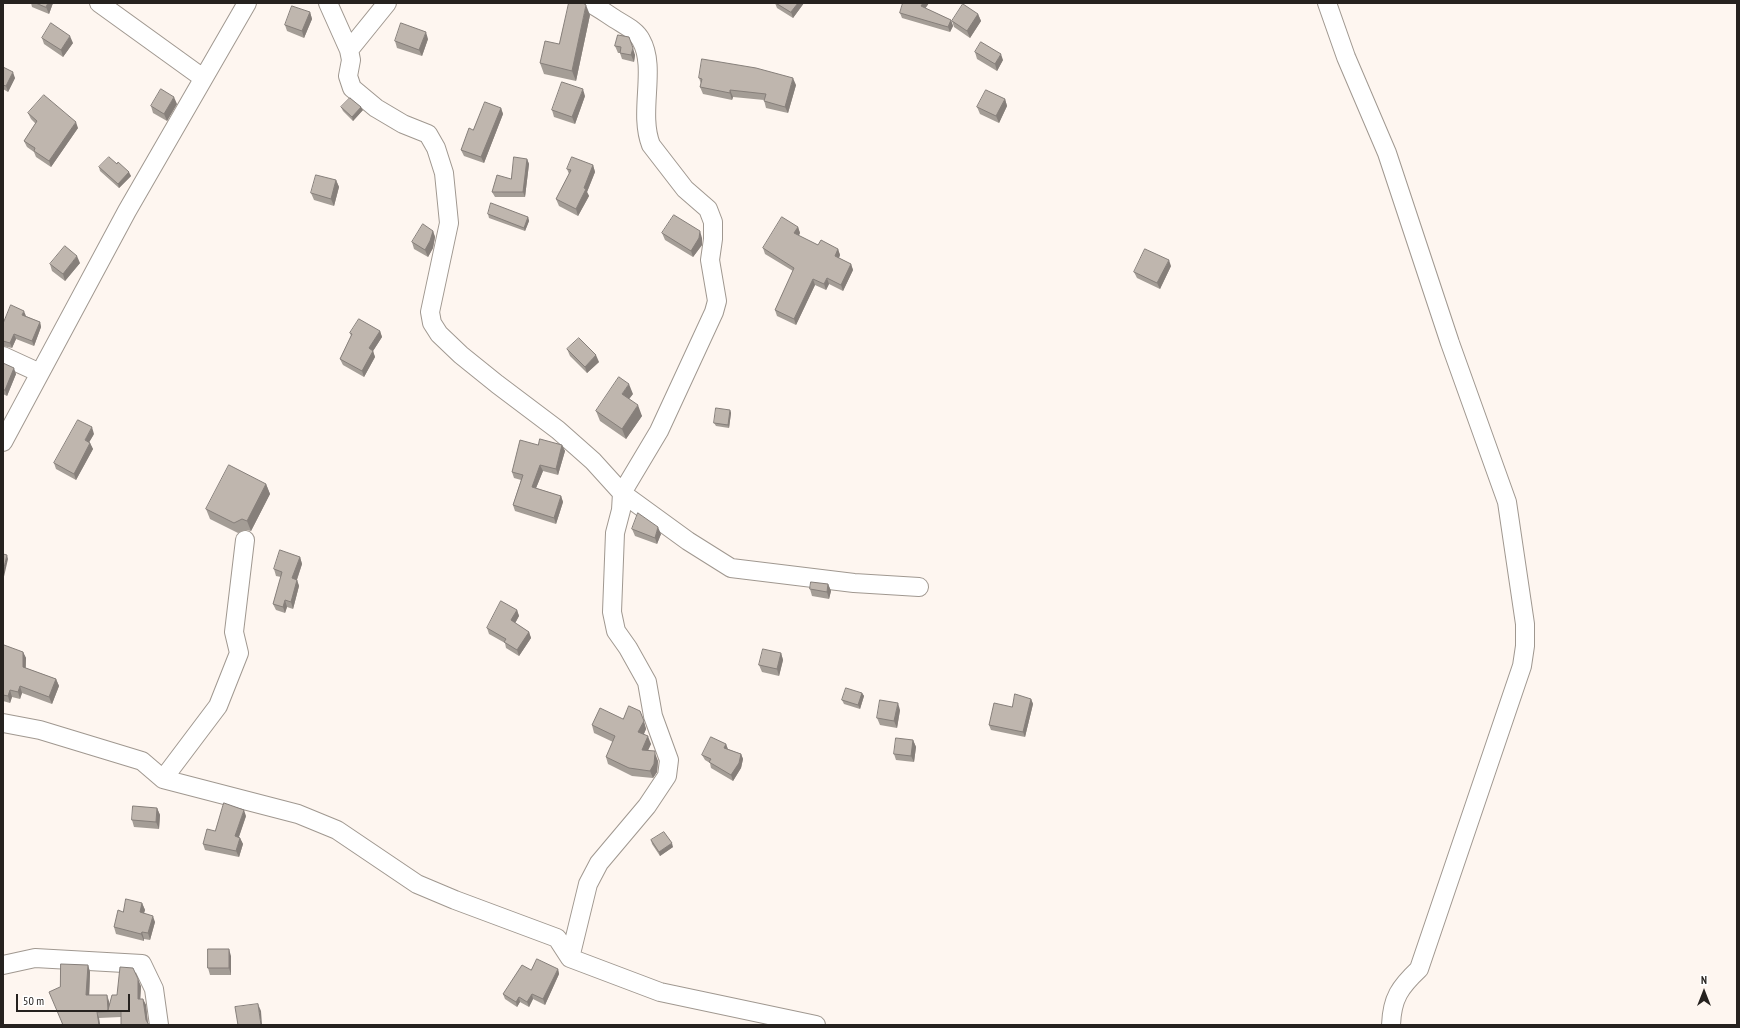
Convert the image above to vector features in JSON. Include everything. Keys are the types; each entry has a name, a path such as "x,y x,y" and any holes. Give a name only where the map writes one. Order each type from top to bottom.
{"street":[{"path":"99,3 204,78"},
{"path":"3,442 127,211 247,3"},
{"path":"328,3 349,50 351,60 348,76 352,88 376,108 403,124 428,134 444,173 449,223 430,312 432,323 438,334 497,384 558,430 593,462 622,493 688,541 731,568 854,583 919,587"},
{"path":"349,50 387,3"},
{"path":"570,958 588,884 599,863 647,806 667,776 669,760 653,716 647,682 628,648 616,631 612,612 614,534 621,510 622,493 659,431 714,312 717,301 710,260 713,239 713,222 708,209 685,189 651,145 645,118 647,58 641,40 632,30 589,3"},
{"path":"1327,3 1346,57 1387,153 1450,343 1507,502 1525,624 1525,646 1522,666 1419,968 1400,989 1393,1003 1391,1025"},
{"path":"3,356 40,373"},
{"path":"163,779 218,706 240,653 234,632 245,540"},
{"path":"3,723 40,730 142,762 163,779 298,814 337,830 418,884 455,900 558,938 570,958 660,992 816,1025"},
{"path":"3,965 35,958 142,964 154,989 159,1025"}],"building":[{"path":"36,3 48,3 46,7"},
{"path":"569,3 583,3 586,5 572,71 540,63 545,41 559,44"},
{"path":"776,3 798,3 791,12"},
{"path":"903,3 923,3 921,6 951,20 948,27 900,13"},
{"path":"963,4 978,14 967,31 952,21"},
{"path":"292,6 310,12 302,31 285,25"},
{"path":"51,23 70,36 61,50 42,38"},
{"path":"401,23 426,32 419,50 395,41"},
{"path":"618,35 629,37 633,48 631,55 620,53 621,47 615,46"},
{"path":"981,42 1001,54 995,64 975,52"},
{"path":"702,59 756,68 793,78 785,107 764,101 766,94 730,90 730,93 700,87 702,79 699,78"},
{"path":"3,67 13,72 6,86 3,85"},
{"path":"562,82 583,89 572,117 552,110"},
{"path":"161,89 174,97 164,114 151,106"},
{"path":"986,90 1005,99 996,116 977,107"},
{"path":"44,95 76,122 49,161 34,151 35,148 24,141 37,121 28,113"},
{"path":"350,98 361,107 352,117 341,107"},
{"path":"485,102 501,108 481,157 461,150 469,128 473,130"},
{"path":"109,157 117,164 118,162 129,172 118,184 99,167"},
{"path":"514,157 527,159 523,192 492,192 497,175 511,179"},
{"path":"572,157 593,165 584,188 586,189 576,209 556,199 571,170 567,169"},
{"path":"316,175 336,180 331,199 311,193"},
{"path":"491,203 528,217 524,228 488,214"},
{"path":"674,215 700,231 699,238 691,251 662,233"},
{"path":"782,217 798,227 794,233 818,245 821,240 838,249 835,256 851,264 841,285 827,278 824,284 813,279 794,319 775,310 794,268 763,248"},
{"path":"423,224 433,231 425,250 412,242"},
{"path":"65,246 77,256 63,274 50,264"},
{"path":"1145,249 1169,260 1157,283 1134,272"},
{"path":"11,305 24,311 22,315 40,322 32,341 14,334 10,343 3,341 3,324"},
{"path":"359,319 380,331 369,348 373,351 362,371 340,359 352,334 350,333"},
{"path":"579,338 596,355 585,367 567,349"},
{"path":"3,363 14,368 5,390 3,390"},
{"path":"619,377 629,384 622,394 638,405 622,429 596,411"},
{"path":"716,408 730,410 728,425 714,423"},
{"path":"78,420 92,427 85,440 90,443 74,474 54,463"},
{"path":"540,439 562,445 556,469 540,465 532,487 561,496 554,518 513,505 523,475 512,472 520,440 538,445"},
{"path":"229,465 266,484 247,521 242,519 234,523 206,509"},
{"path":"638,513 658,527 655,538 632,529"},
{"path":"280,550 300,557 292,578 297,580 291,602 285,600 283,607 273,604 282,572 274,569"},
{"path":"3,554 7,555 3,572"},
{"path":"811,582 828,584 827,592 810,589"},
{"path":"501,601 517,610 511,620 529,632 517,650 504,642 506,639 487,628"},
{"path":"4,645 23,652 23,667 56,679 49,697 20,686 18,692 10,690 8,696 3,695"},
{"path":"763,649 781,653 777,669 759,665"},
{"path":"846,688 862,693 858,705 842,700"},
{"path":"1015,694 1031,699 1023,732 989,725 994,703 1012,707"},
{"path":"880,700 898,703 894,721 877,718"},
{"path":"629,706 640,711 644,721 638,732 648,736 642,750 655,751 654,764 650,771 629,768 606,757 615,736 592,725 600,708 623,719"},
{"path":"711,737 726,744 724,748 741,754 739,763 731,775 709,762 711,759 702,755"},
{"path":"896,738 913,740 911,756 894,754"},
{"path":"224,803 244,810 235,836 240,838 236,851 203,844 207,829 215,831"},
{"path":"133,806 157,808 156,822 132,820"},
{"path":"664,832 672,843 659,852 651,840"},
{"path":"126,899 142,903 140,912 153,916 148,933 142,932 141,934 114,927 118,910 123,912"},
{"path":"208,949 229,949 229,968 208,968"},
{"path":"537,959 558,969 543,999 532,994 527,1002 519,997 516,1002 503,994 522,965 531,970"},
{"path":"61,964 88,965 86,995 107,995 108,1010 112,995 117,995 120,967 133,968 138,979 138,999 143,999 146,1020 149,1025 121,1025 121,1011 97,1012 99,1025 63,1025 49,992 60,987"},
{"path":"258,1004 261,1025 238,1025 235,1007"}]}
